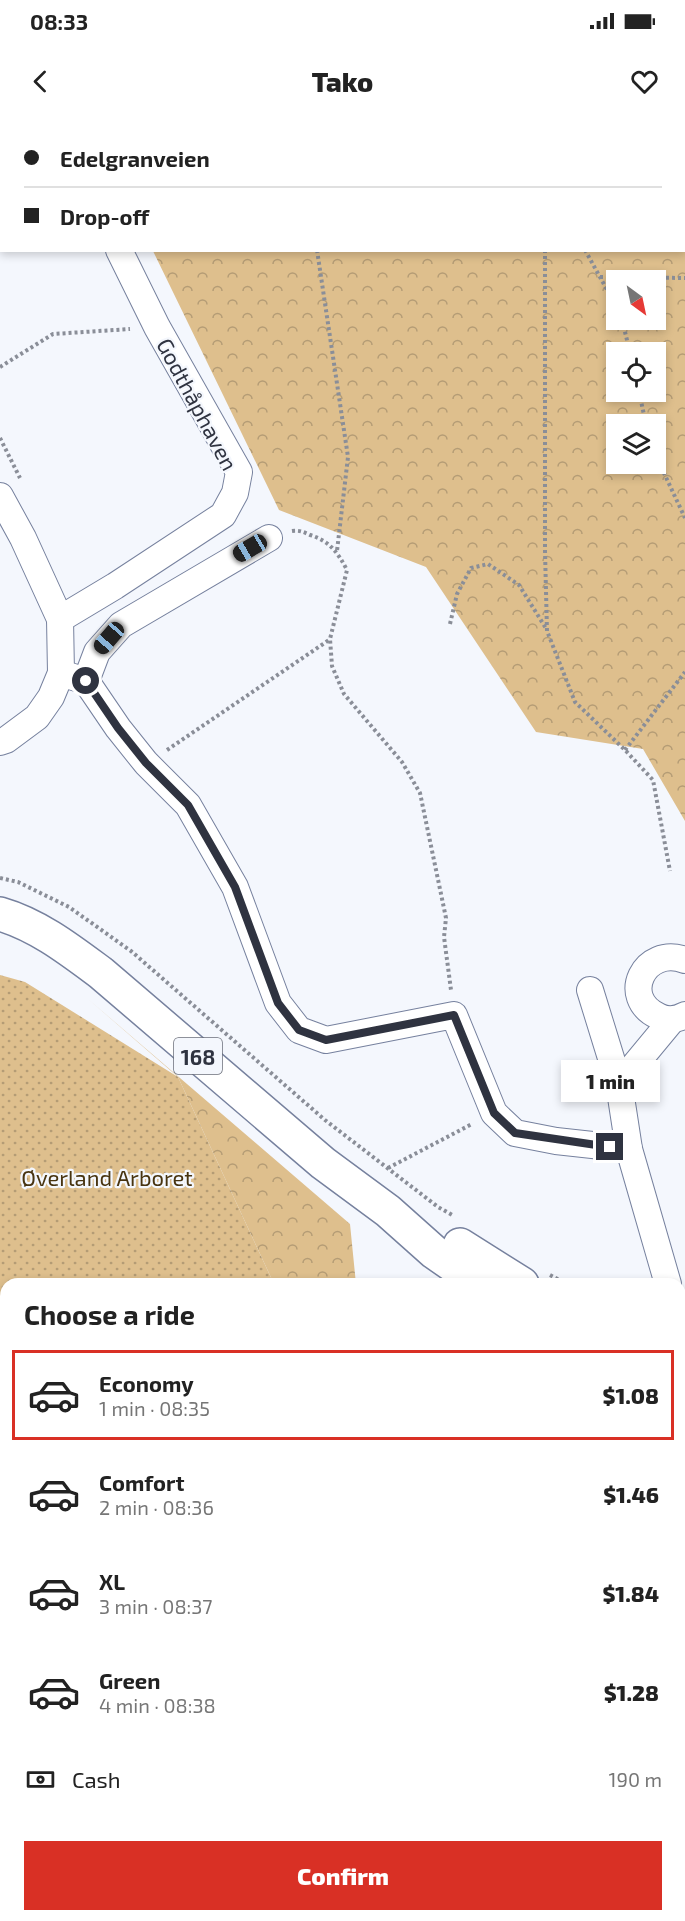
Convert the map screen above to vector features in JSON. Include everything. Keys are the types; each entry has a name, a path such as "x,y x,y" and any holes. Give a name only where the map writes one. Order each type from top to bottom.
{"main road":[{"name":"168","path":"0,914 38,930 66,946 101,973 323,1163 388,1211 434,1252 471,1278"},
{"name":"168","path":"388,1211 534,1278"}],"street":[{"name":"Godthåphaven","path":"60,619 116,586 223,515 235,493 239,472 157,327 120,252"},
{"path":"0,496 23,538 60,619 61,673 51,697 37,717 0,742"},
{"path":"86,681 97,652 121,625 269,538"},
{"path":"61,673 86,681 118,728 146,763 188,805 235,887 278,1003 299,1030 326,1040 454,1015 494,1113 515,1133 629,1149"},
{"path":"679,1017 662,1018 652,1014 644,1006 639,996 639,986 641,975 647,966 656,960 676,957 685,960"},
{"path":"590,990 619,1083 629,1149 666,1278"},
{"path":"619,1083 679,1017"}],"path":[{"path":"317,252 348,457 337,551"},
{"path":"545,252 547,631"},
{"path":"586,252 606,288"},
{"path":"600,277 685,278"},
{"path":"0,367 53,334 157,327"},
{"path":"664,474 685,518"},
{"path":"269,538 297,530 322,538 337,551 346,570 330,639 332,666 344,694 402,762 420,793 446,918 444,937 454,1015"},
{"path":"450,624 457,594 471,568 488,564 519,585 547,631 575,702 626,750 653,780 670,870"},
{"path":"146,763 330,639"},
{"path":"626,750 685,672"},
{"path":"0,878 18,882 69,907 131,951 325,1120 438,1207 459,1219"},
{"path":"388,1168 461,1128 494,1113"}],"green space":[{"path":"153,252 685,252 685,821 643,749 536,732 426,567 279,510"},
{"name":"Øverland Arboret","path":"0,975 25,982 178,1077 271,1278 0,1278"},
{"path":"88,999 350,1224 355,1278 271,1278 178,1077"}],"route":[{"path":"86,681 118,728 146,763 188,805 235,887 278,1003 299,1030 326,1040 454,1015 494,1113 515,1133 610,1147"}]}
